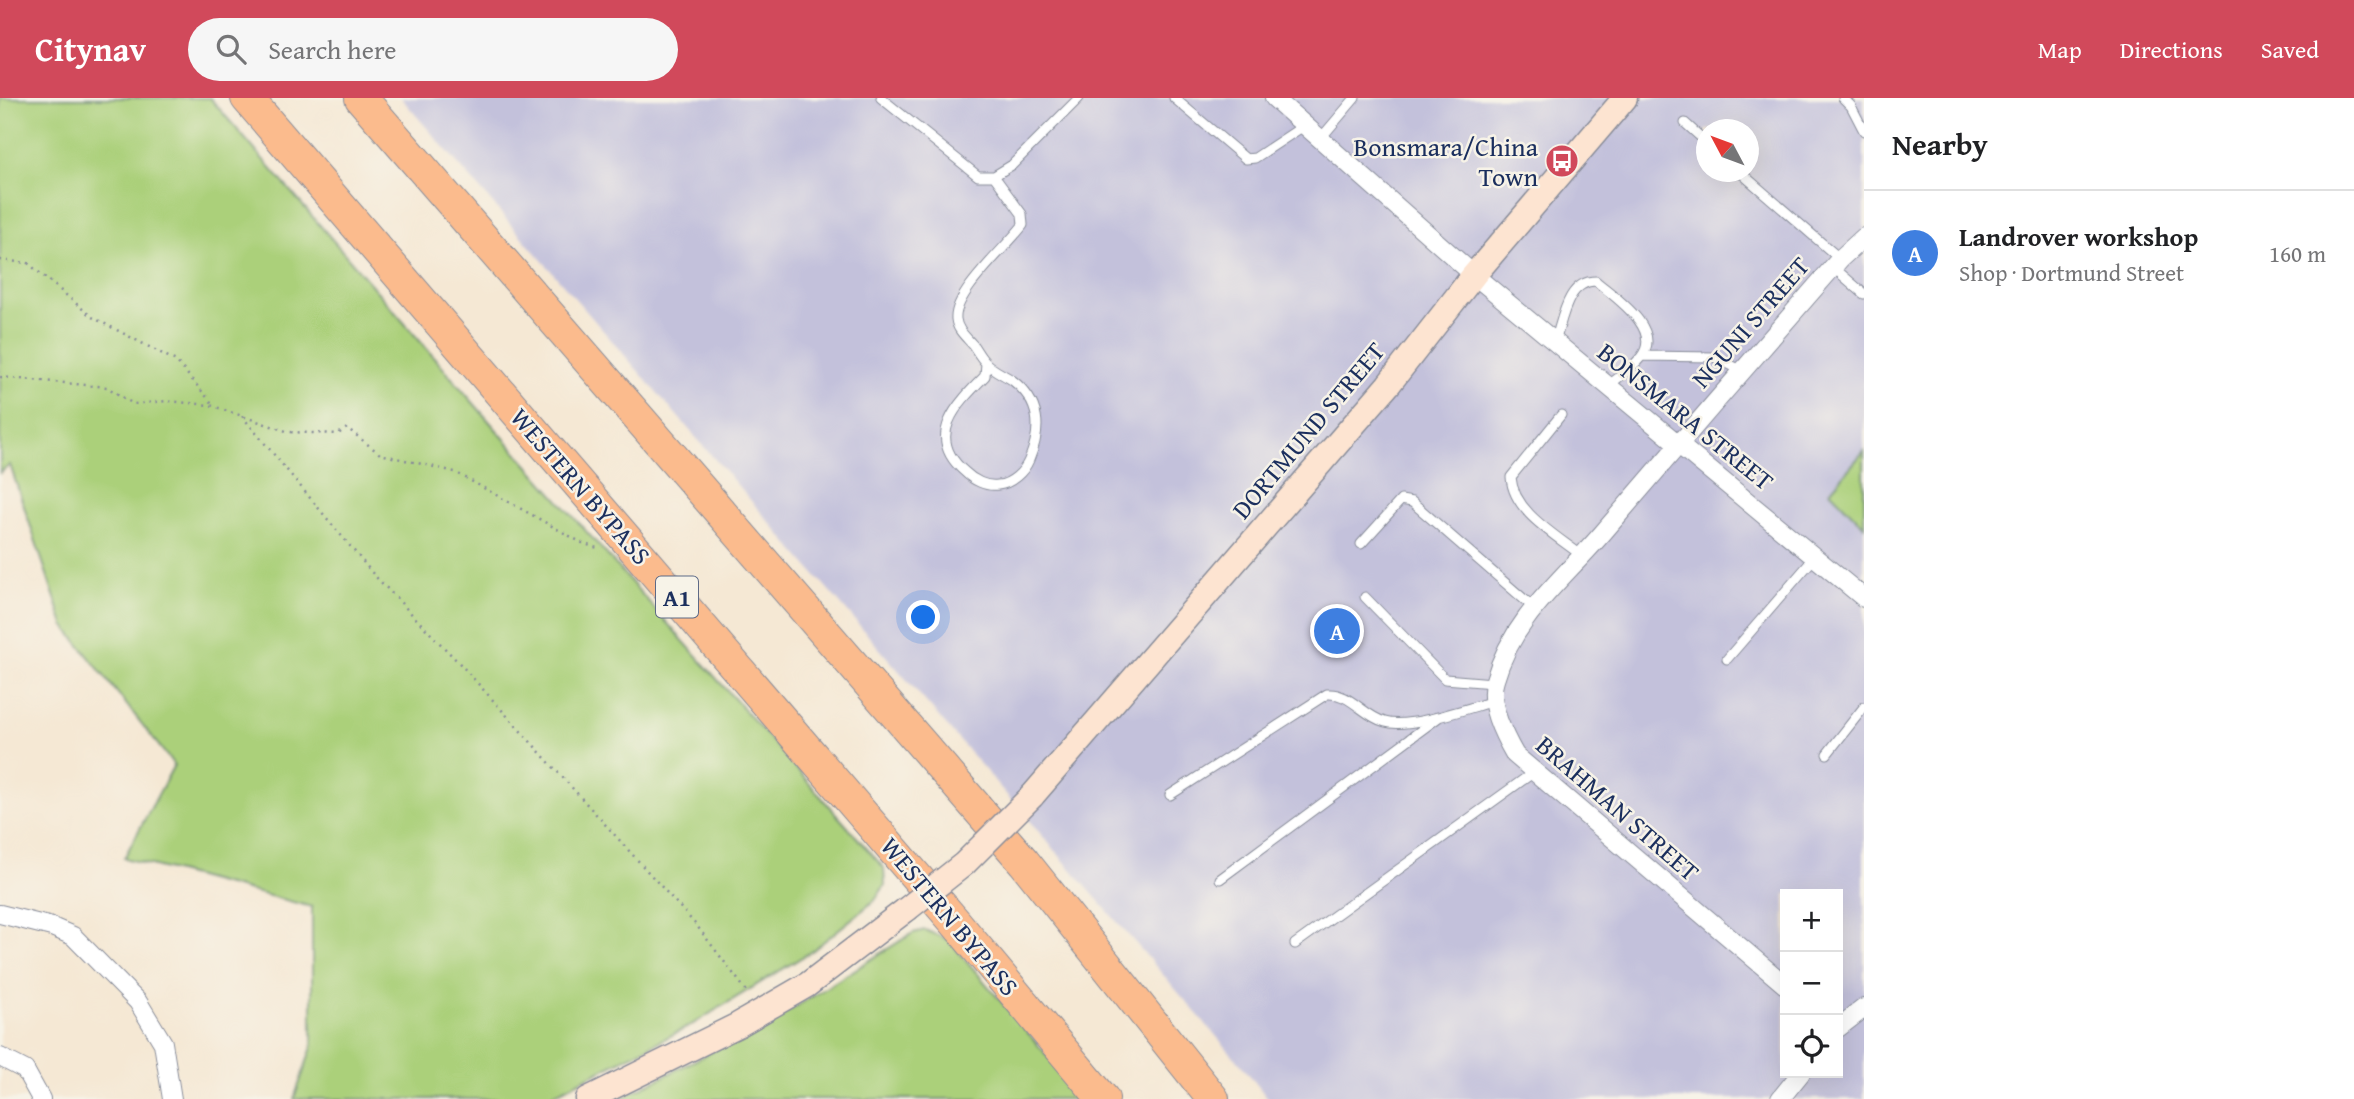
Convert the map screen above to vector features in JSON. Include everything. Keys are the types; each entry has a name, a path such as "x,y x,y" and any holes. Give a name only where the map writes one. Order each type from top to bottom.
{"highway":[{"name":"WESTERN BYPASS","path":"247,98 956,923 1103,1099"},
{"path":"362,98 1024,862 1213,1099"}],"street":[{"name":"BONSMARA STREET","path":"1274,98 1474,275 1607,388 1679,444 1864,598"},
{"name":"DORTMUND STREET","path":"588,1099 762,1011 807,985 964,864 1032,796 1388,385 1474,275 1625,98"},
{"name":"NGUNI STREET","path":"1679,444 1836,263 1864,237"},
{"path":"1494,692 1509,641 1533,607 1583,557 1679,444"},
{"name":"BRAHMAN STREET","path":"1494,692 1503,734 1515,755 1780,981"},
{"path":"0,914 52,927 73,936 138,1002 163,1043 172,1099"},
{"path":"1843,1024 1864,1009"},
{"path":"0,1056 25,1070 41,1099"},
{"path":"1780,1099 1797,1078"}],"lane":[{"path":"881,98 978,176 994,176 1012,164 1079,98"},
{"path":"1174,98 1246,159 1255,158 1305,125"},
{"path":"1321,138 1355,98"},
{"path":"1843,98 1851,106 1864,131"},
{"path":"1685,123 1696,133"},
{"path":"986,363 985,376 951,414 945,434 947,452 958,467 974,480 995,486 1011,482 1028,464 1040,433 1034,406 1014,382 986,363 960,331 956,320 963,295 1023,225 1022,214 994,176"},
{"path":"1751,182 1836,263 1864,294"},
{"path":"1555,342 1573,289 1584,281 1596,281 1634,315 1645,329 1646,344 1643,356 1607,388"},
{"path":"1643,356 1714,357 1743,371"},
{"path":"1561,415 1511,477 1511,489 1519,504 1583,557"},
{"path":"1361,544 1401,500 1412,502 1533,607"},
{"path":"1727,659 1815,556"},
{"path":"1365,597 1445,679 1494,692"},
{"path":"1220,879 1443,714 1494,692"},
{"path":"1170,795 1327,694 1346,697 1368,715 1388,723 1443,714"},
{"path":"1827,754 1864,707"},
{"path":"1295,944 1534,772"}],"path":[{"path":"0,260 28,263 92,317 176,361 214,406"},
{"path":"0,377 107,387 133,404 168,401 214,406 289,432 338,434 347,428 380,454 455,472 584,544 608,551"},
{"path":"242,416 373,575 462,666 696,926 762,1011"}],"shaded area":[{"path":"401,98 1864,98 1864,1099 1268,1099 1244,1068"}],"green space":[{"path":"0,98 210,98 502,436 884,868 885,885 875,900 812,951 688,1027 544,1099 294,1099 312,1047 312,907 124,858 174,765 64,625 10,465 0,473"},
{"path":"1864,451 1864,526 1830,491"},
{"path":"925,930 949,940 1084,1099 619,1099 778,1018 913,933"}],"place":[{"name":"Bonsmara/China Town","path":"1562,161"},
{"name":"Landrover workshop","path":"1337,631"}]}
